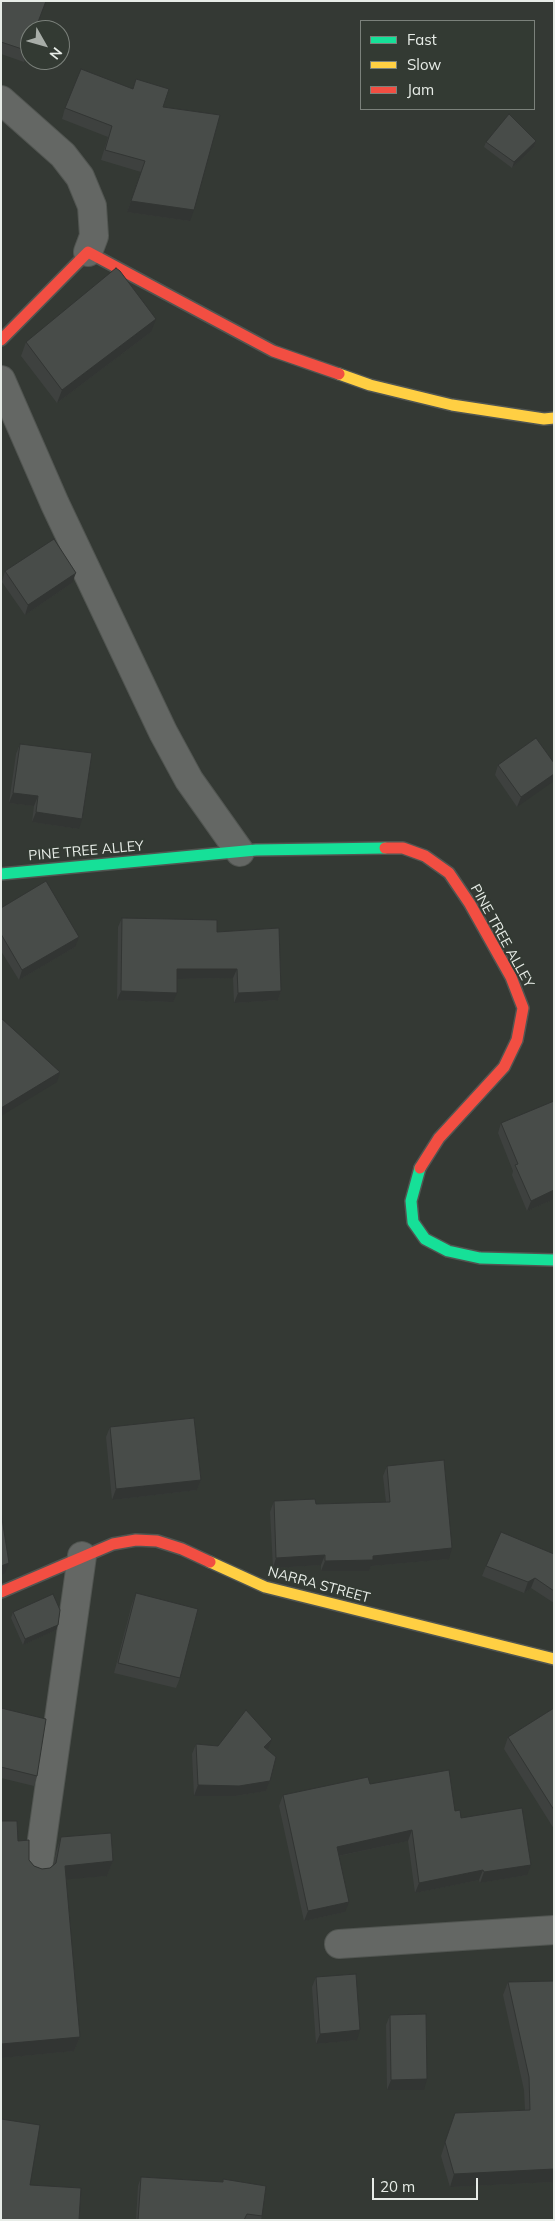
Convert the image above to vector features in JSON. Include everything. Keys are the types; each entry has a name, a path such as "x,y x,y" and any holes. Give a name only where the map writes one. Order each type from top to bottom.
{"street":[{"path":"1,100 63,155 80,176 92,206 94,236 88,252 1,340"},
{"path":"88,252 127,271 273,351 370,385 452,405 544,419 554,418"},
{"path":"1,380 55,504 164,732 189,780 240,852"},
{"name":"PINE TREE ALLEY","path":"1,874 240,852 403,848 425,856 449,873 470,904 511,977 523,1008 517,1040 504,1067 439,1138 420,1168 411,1201 413,1222 425,1239 448,1251 480,1258 554,1260"},
{"name":"NARRA STREET","path":"1,1592 113,1544 136,1540 157,1541 182,1550 265,1587 554,1659"},
{"path":"38,1868 82,1556"},
{"path":"339,1944 554,1930"}],"building":[{"path":"1,1 46,1 39,20 20,20 20,48 1,42"},
{"path":"81,69 133,89 136,79 169,89 163,107 220,115 194,210 131,201 145,161 105,150 112,126 65,108"},
{"path":"509,114 536,141 514,162 486,142"},
{"path":"116,268 156,319 62,390 26,342"},
{"path":"54,539 76,573 28,605 5,571"},
{"path":"536,738 554,763 554,774 521,797 498,765"},
{"path":"20,744 92,753 82,819 36,812 38,796 13,793"},
{"path":"46,881 79,937 22,970 1,934 1,908"},
{"path":"122,918 217,920 217,932 279,928 281,991 238,993 237,969 177,969 177,993 121,991"},
{"path":"1,1018 60,1072 1,1108"},
{"path":"554,1101 554,1190 531,1201 515,1165 518,1164 501,1123"},
{"path":"194,1418 201,1480 116,1489 110,1427"},
{"path":"444,1460 452,1548 373,1556 373,1560 325,1561 325,1555 276,1558 274,1501 315,1499 316,1504 390,1502 387,1466"},
{"path":"1,1512 9,1563 1,1566"},
{"path":"501,1532 554,1554 554,1591 535,1578 528,1582 486,1566"},
{"path":"136,1593 198,1609 180,1678 118,1663"},
{"path":"53,1594 60,1610 58,1625 25,1639 13,1612"},
{"path":"1,1708 46,1719 37,1776 1,1767"},
{"path":"554,1708 554,1810 508,1737"},
{"path":"246,1710 272,1739 264,1747 276,1757 270,1781 239,1786 198,1785 196,1744 218,1746"},
{"path":"449,1770 455,1811 460,1810 461,1818 522,1808 531,1865 484,1872 483,1870 419,1883 412,1830 337,1847 349,1902 308,1911 283,1795 368,1777 370,1784"},
{"path":"1,1821 17,1821 18,1841 29,1840 29,1860 34,1866 42,1869 50,1868 56,1863 61,1837 111,1833 113,1861 65,1866 80,2037 1,2044"},
{"path":"356,1974 360,2030 320,2034 316,1977"},
{"path":"554,1981 554,2169 454,2174 445,2142 455,2113 530,2110 529,2077 508,1982"},
{"path":"426,2014 427,2079 391,2080 390,2015"},
{"path":"1,2119 40,2125 30,2185 81,2188 79,2220 1,2220"},
{"path":"141,2177 223,2182 223,2179 266,2186 262,2216 247,2214 244,2220 138,2220"}],"traffic: fast":[{"path":"1,874 256,850 385,848"},
{"path":"420,1168 411,1201 413,1222 425,1239 448,1251 480,1258 554,1260"}],"traffic: slow":[{"path":"339,374 370,385 452,405 544,419 554,418"},
{"path":"210,1562 265,1587 554,1659"}],"traffic: jam":[{"path":"1,340 88,252 273,351 339,374"},
{"path":"385,848 403,848 425,856 449,873 470,904 511,977 523,1008 517,1040 504,1067 439,1138 420,1168"},
{"path":"1,1592 113,1544 136,1540 157,1541 182,1549 210,1562"}]}
